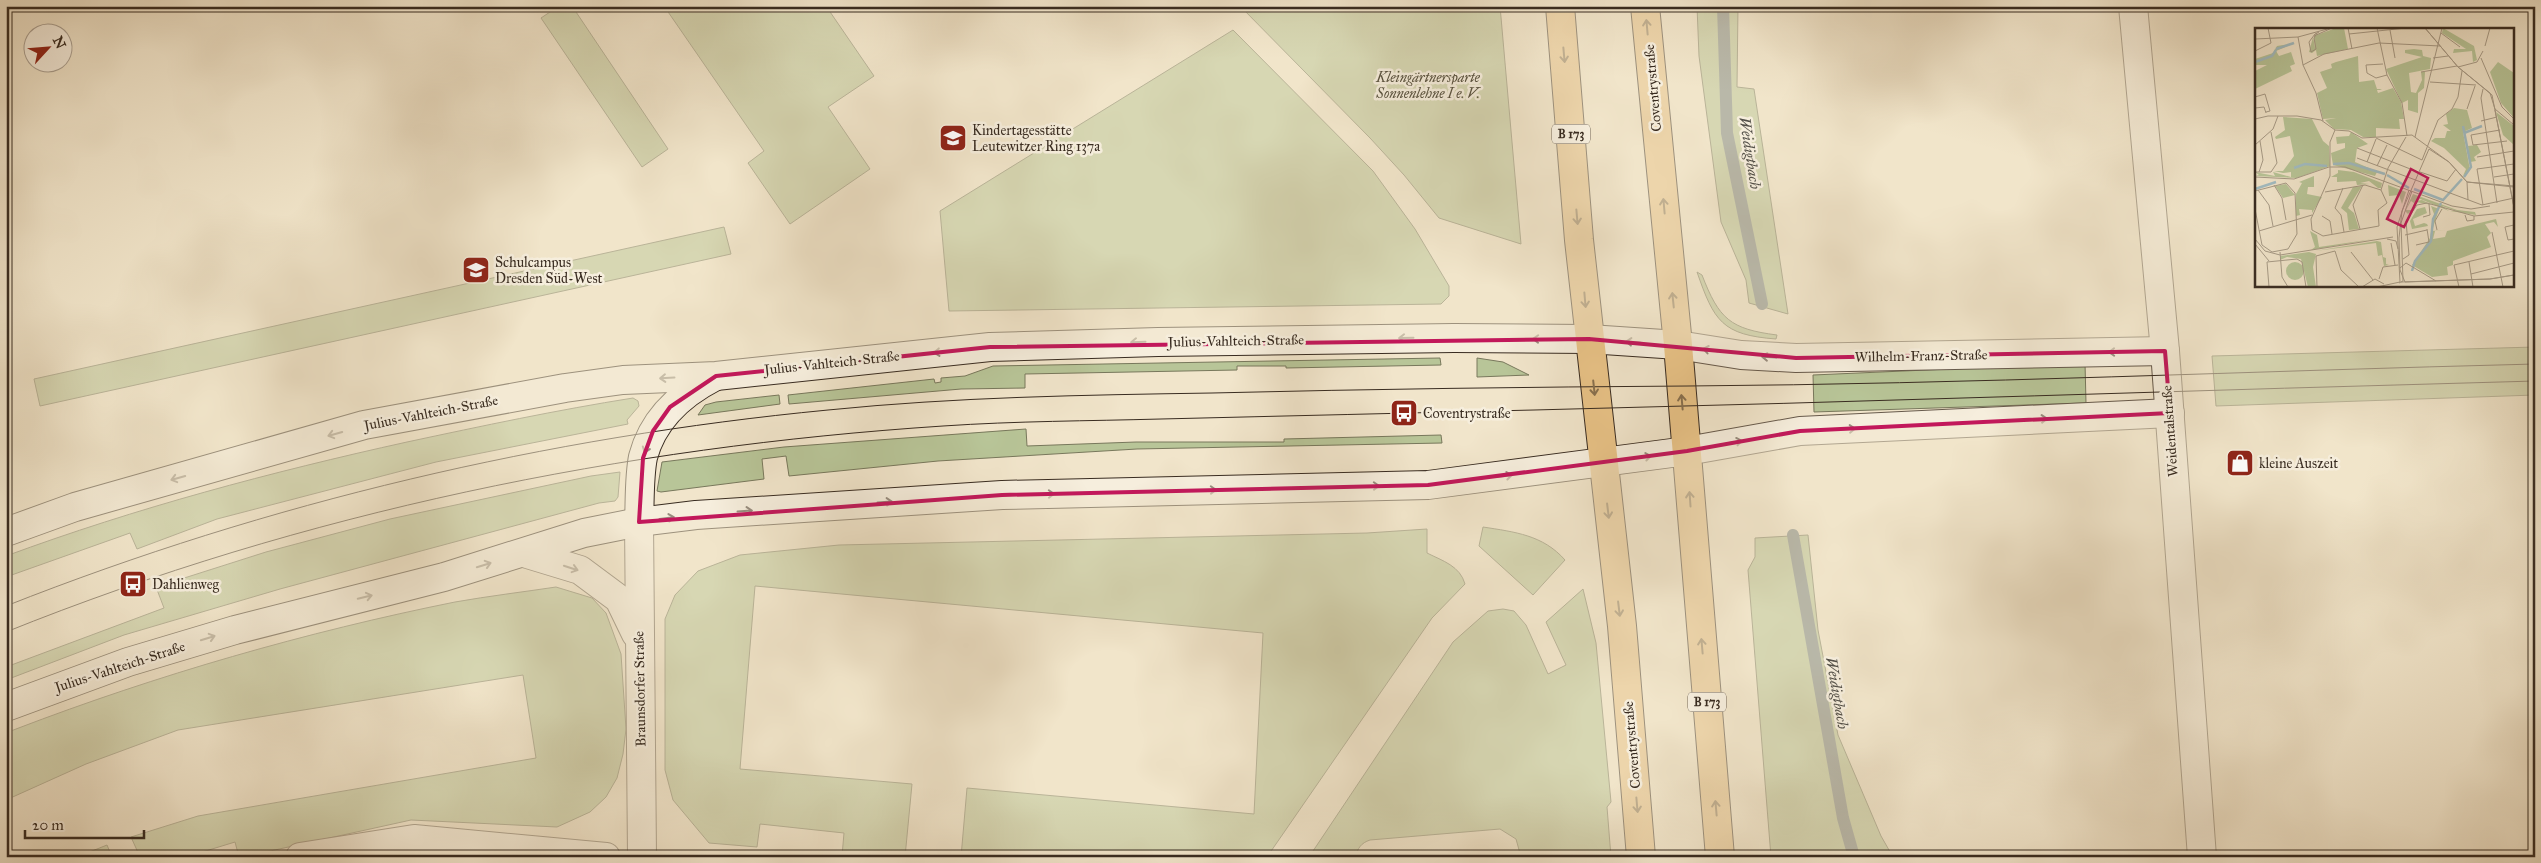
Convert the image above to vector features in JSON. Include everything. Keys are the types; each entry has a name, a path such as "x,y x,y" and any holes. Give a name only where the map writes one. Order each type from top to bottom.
{"main road":[{"name":"Coventrystraße","path":"1560,6 1589,339 1622,626 1641,857"},
{"name":"Coventrystraße","path":"1645,6 1678,345 1720,857"},
{"name":"Weidentalstraße","path":"2133,6 2165,351 2202,857"},
{"name":"Julius-Vahlteich-Straße","path":"6,532 75,507 364,425 565,388 623,380 716,376 990,347 1158,342 1454,338 1589,339 1678,345"},
{"name":"Wilhelm-Franz-Straße","path":"1678,345 1741,355 1796,358 2165,351"},
{"name":"Braunsdorfer Straße","path":"642,857 638,522 643,458 653,431 670,407 694,387 716,376"},
{"path":"1687,451 1800,431 2170,413"},
{"name":"Julius-Vahlteich-Straße","path":"6,707 128,662 208,638 444,576 524,553 584,533 638,522 696,515 1002,495 1428,485 1687,451"},
{"path":"524,553 580,570 620,599 640,642"},
{"path":"300,857 414,840 606,857"}],"highlighted area":[{"path":"1589,339 1796,358 2165,351 2170,413 1800,431 1687,451 1428,485 1002,495 639,522 643,458 653,431 670,407 716,376 990,347"}],"green space":[{"path":"559,6 572,6 668,149 642,167 541,18"},
{"path":"664,6 826,6 874,76 828,107 870,169 790,224 748,163 764,151"},
{"name":"Kleingärtnersparte Sonnenlehne I e. V.","path":"1240,6 1500,6 1521,244 1439,218 1404,175 1370,138"},
{"path":"1697,6 1738,6 1737,87 1754,89 1788,314 1749,303 1746,280 1721,222 1699,56"},
{"path":"1233,30 1373,171 1415,229 1449,286 1449,296 1441,304 949,311 940,211"},
{"path":"724,227 731,254 40,406 34,379"},
{"path":"1697,272 1702,275 1714,302 1728,319 1748,329 1777,335 1776,339 1743,334 1723,322 1715,314 1709,303"},
{"path":"2535,347 2535,395 2216,406 2212,356"},
{"path":"1440,358 1441,365 1286,368 1286,366 1237,366 1237,370 1025,374 1025,388 961,389 789,404 788,395 934,379 935,383 941,382 941,378 965,376 993,366"},
{"path":"1477,358 1503,362 1529,375 1477,377"},
{"path":"2085,363 2086,403 1814,412 1813,375"},
{"path":"779,395 780,404 698,415 705,405 716,402"},
{"path":"633,398 638,401 639,406 627,420 628,424 436,462 217,519 137,549 130,533 6,577 6,556 104,522 204,492 407,442 491,424"},
{"path":"1026,429 1027,446 1136,442 1284,442 1284,439 1441,435 1442,443 1137,449 938,461 789,476 786,456 762,459 764,479 657,491 662,462 784,447"},
{"path":"620,472 618,497 615,501 599,503 280,589 124,635 6,680 6,667 164,608 156,587 266,552 390,519 591,476"},
{"path":"1483,527 1517,533 1538,540 1565,560 1533,595 1479,546"},
{"path":"1427,529 1427,553 1455,568 1465,584 1432,618 1267,857 961,857 967,788 1254,814 1263,633 755,586 740,769 912,784 905,857 842,856 844,833 760,824 757,847 709,843 673,800 665,770 665,619 675,595 698,571 740,555 839,545 1367,533"},
{"path":"1808,535 1818,630 1838,735 1881,836 1893,857 1771,857 1748,570 1755,557 1755,538"},
{"path":"556,587 592,598 606,613 621,654 626,729 623,754 617,778 606,797 590,812 557,827 411,820 243,857 239,857 235,842 186,857 140,857 131,837 198,816 536,758 523,675 178,730 86,764 6,800 6,733 16,729 69,709 178,673 288,641 455,602"},
{"path":"1583,589 1596,643 1611,802 1607,807 1611,857 1521,857 1516,839 1500,829 1370,840 1360,846 1355,857 1309,857 1453,642 1488,611 1503,609 1514,611 1526,625 1548,674 1566,665 1546,622"},
{"path":"107,845 112,857 77,857"}],"waterway":[{"name":"Weidigtbach","path":"1723,6 1727,133 1762,304"},
{"name":"Weidigtbach","path":"1793,535 1843,818 1854,857"}],"tram line":[{"path":"6,606 105,569 206,535 308,505 410,479 514,456 618,437 828,410 972,399 1068,396 1391,389 1900,383 2535,364"},
{"path":"6,632 119,590 233,552 349,520 466,492 584,469 704,450 823,436 943,426 1025,422 1659,407 2535,381"}],"place":[{"name":"Kindertagesstätte Leutewitzer Ring 137a","path":"953,138"},
{"name":"Schulcampus Dresden Süd-West","path":"476,270"},
{"name":"Coventrystraße","path":"1404,413"},
{"name":"kleine Auszeit","path":"2240,463"},
{"name":"Dahlienweg","path":"133,584"}]}
